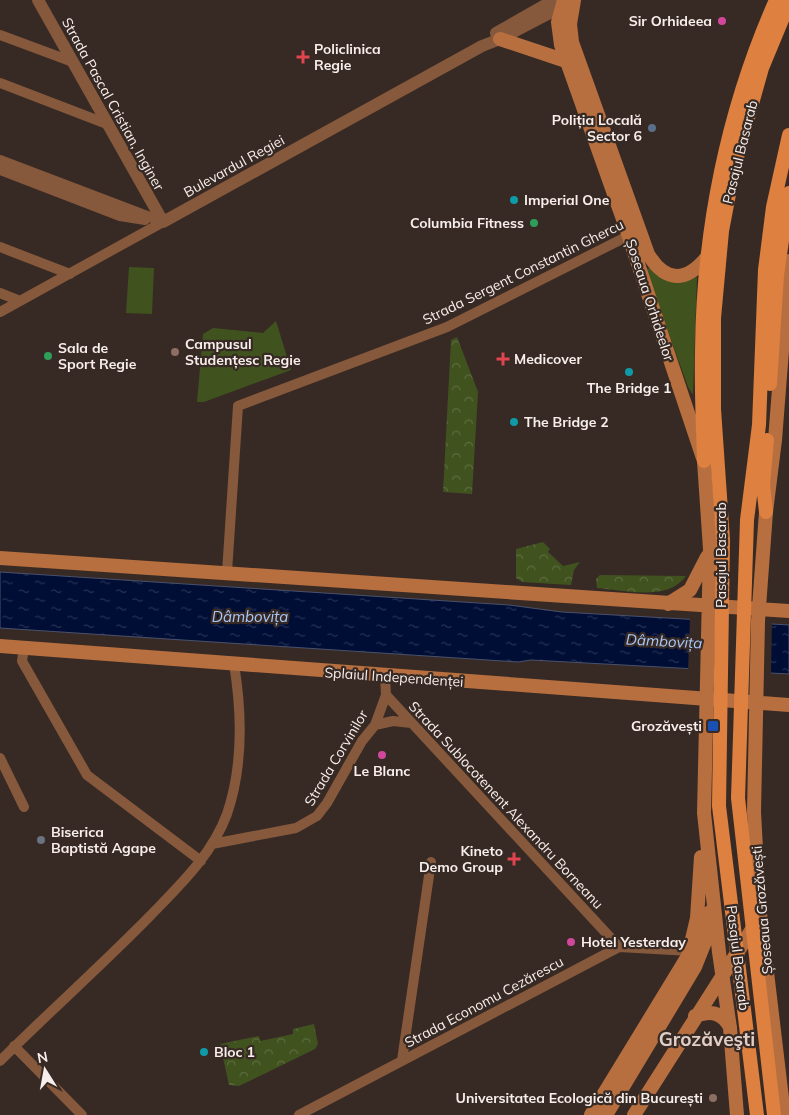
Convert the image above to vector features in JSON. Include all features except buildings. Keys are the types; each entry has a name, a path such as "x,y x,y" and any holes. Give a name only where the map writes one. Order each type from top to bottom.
{"main road":[{"name":"Șoseaua Orhideelor","path":"574,0 570,24 572,42 634,233 704,461 710,549 707,700"},
{"path":"704,461 702,351 708,250 719,182 738,103 758,42 776,0"},
{"name":"Șoseaua Orhideelor","path":"560,2 558,34 566,61 634,233 655,266 665,274 680,276 692,272 708,250"},
{"name":"Pasajul Basarab","path":"757,1115 719,806 723,540 713,384 717,280 727,204 743,130 762,68 789,3"},
{"path":"500,40 566,61"},
{"name":"Pasajul Basarab","path":"774,1115 738,798 747,520 759,425 765,270 773,207 789,136"},
{"path":"759,615 766,512 763,485 789,193"},
{"path":"667,604 690,590 710,549"},
{"path":"0,558 227,572 667,604 709,613 759,615 789,611"},
{"name":"Șoseaua Grozăvești","path":"759,615 754,812 759,905 784,1115"},
{"name":"Splaiul Independenței","path":"0,646 385,677 789,705"},
{"path":"592,1115 690,951 697,918 704,814 707,700"},
{"path":"606,1115 701,954 709,916 719,806"},
{"path":"704,814 730,1028 737,1115"},
{"path":"634,1115 695,1016 751,932 755,924 759,905"},
{"path":"695,1016 711,1012 717,1013 723,1017 730,1028"}],"street":[{"name":"Strada Pascal Cristian, Inginer","path":"38,0 162,222"},
{"name":"Bulevardul Regiei","path":"482,46 499,30 560,2 574,0"},
{"name":"Bulevardul Regiei","path":"0,312 482,46 500,40 560,2"},
{"path":"0,35 73,62"},
{"path":"0,83 107,124"},
{"path":"0,160 162,222"},
{"path":"0,170 120,216 162,222"},
{"name":"Strada Sergent Constantin Ghercu","path":"227,572 238,406 447,327 634,233"},
{"path":"0,247 70,274"},
{"path":"0,293 20,301"},
{"path":"24,648 22,661 82,770 200,861"},
{"path":"0,1061 115,952 190,876 212,844 226,815 238,757 239,725 234,664"},
{"path":"385,677 386,695"},
{"name":"Strada Corvinilor","path":"212,844 296,828 313,820 327,804 362,741 374,725 386,695"},
{"name":"Strada Sublocotenent Alexandru Borneanu","path":"386,695 619,947"},
{"path":"374,725 393,721 411,723"},
{"path":"0,758 24,807"},
{"path":"402,1060 430,862"},
{"path":"619,947 690,951"},
{"name":"Strada Economu Cezărescu","path":"299,1115 619,947"},
{"path":"14,1046 82,1115"}],"green space":[{"path":"129,267 154,268 152,314 126,313"},
{"path":"648,268 661,278 672,281 685,281 697,277 693,395 688,387 646,270"},
{"path":"276,321 291,370 204,402 197,402 203,334 213,328 263,333"},
{"path":"457,337 478,392 472,494 443,492 451,340"},
{"path":"543,542 550,549 548,552 563,566 580,562 574,570 571,585 522,582 516,578 516,549"},
{"path":"600,575 686,576 678,584 668,589 645,593 597,588 596,579"},
{"path":"314,1024 318,1044 315,1049 239,1086 229,1085 220,1044 259,1036 260,1041 293,1034 293,1029"}],"water":[{"name":"Dâmbovița","path":"0,572 509,605 562,612 789,625 789,674 531,660 518,662 0,628"}],"pier":[{"path":"690,618 772,621 771,676 688,671"}],"place":[{"name":"Sir Orhideea","path":"722,21"},
{"name":"Policlinica Regie","path":"303,57"},
{"name":"Poliția Locală Sector 6","path":"652,128"},
{"name":"Imperial One","path":"514,200"},
{"name":"Columbia Fitness","path":"534,223"},
{"name":"Campusul Studențesc Regie","path":"175,352"},
{"name":"Sala de Sport Regie","path":"48,356"},
{"name":"Medicover","path":"503,359"},
{"name":"The Bridge 1","path":"629,372"},
{"name":"The Bridge 2","path":"514,422"},
{"name":"Grozăvești","path":"713,726"},
{"name":"Le Blanc","path":"382,755"},
{"name":"Biserica Baptistă Agape","path":"41,840"},
{"name":"Kineto Demo Group","path":"514,859"},
{"name":"Hotel Yesterday","path":"571,942"},
{"name":"Bloc 1","path":"204,1052"},
{"name":"Universitatea Ecologică din București","path":"713,1098"}],"district":[{"name":"Grozăveşti","path":"707,1039"}]}
